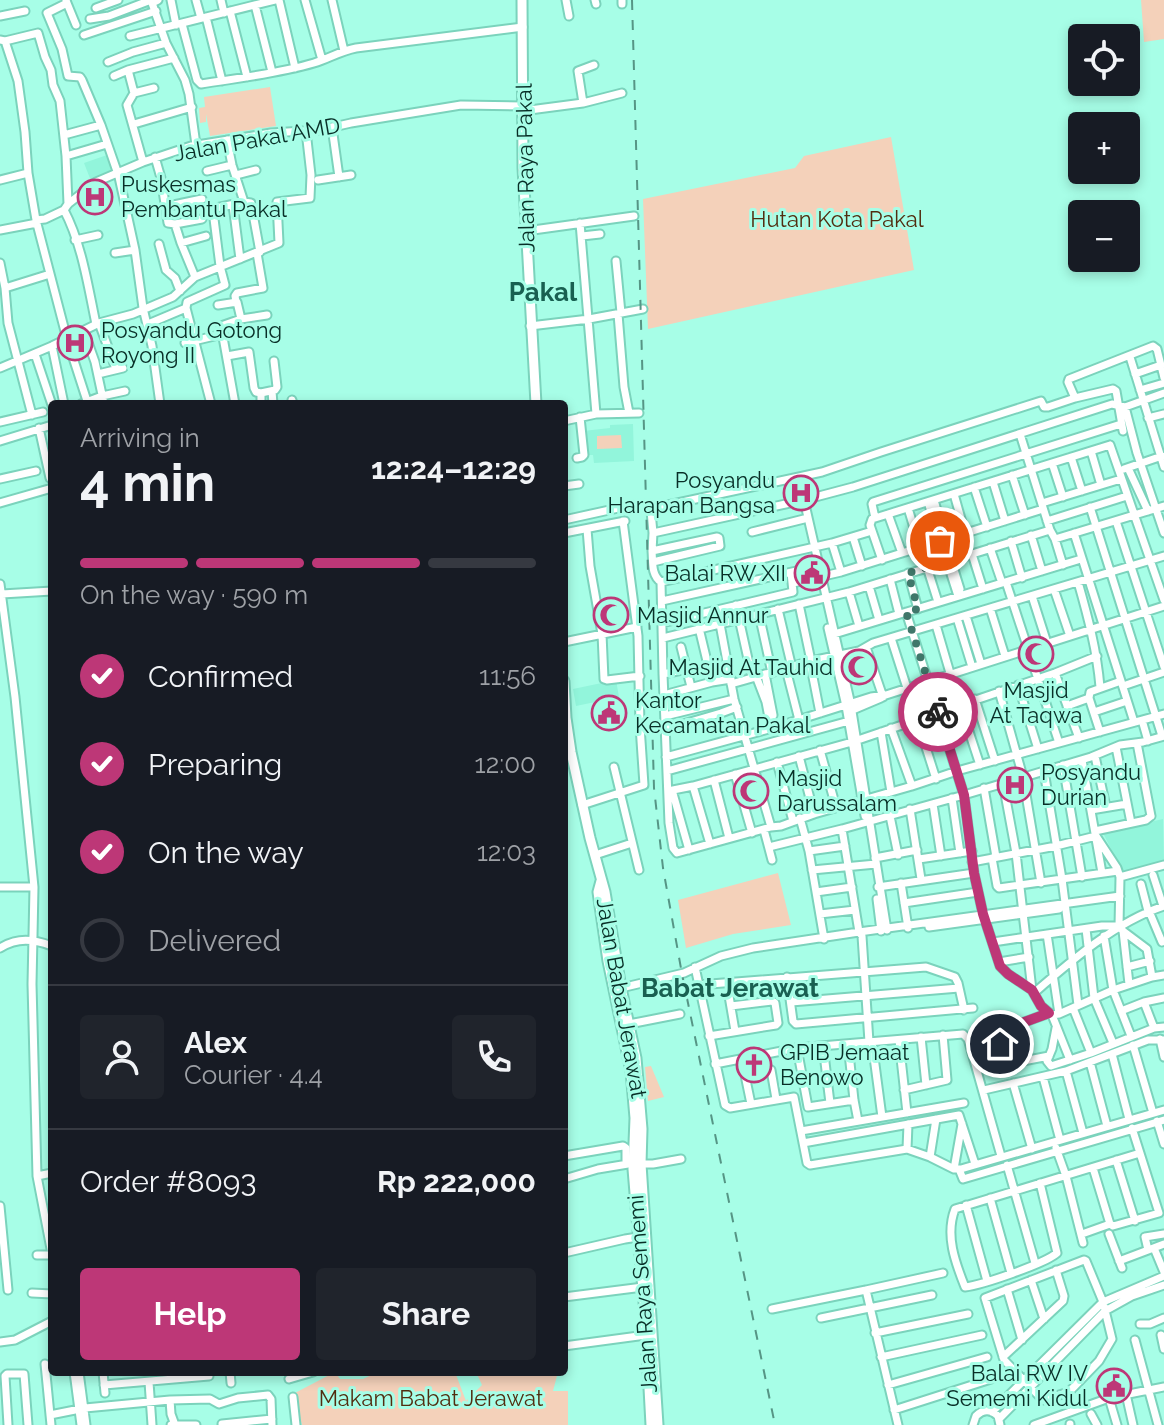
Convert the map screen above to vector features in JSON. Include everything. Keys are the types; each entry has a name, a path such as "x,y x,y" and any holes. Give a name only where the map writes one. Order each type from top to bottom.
{"main road":[{"name":"Jalan Raya Pakal","path":"522,0 526,231 536,400"},
{"name":"Jalan Babat Jerawat","path":"568,731 582,805 605,892 638,1073 642,1129 631,1164"},
{"name":"Jalan Babat Jerawat","path":"601,881 598,892 608,961 631,1071 635,1118 631,1164"},
{"name":"Jalan Raya Sememi","path":"631,1164 643,1336 658,1425"},
{"name":"Jalan Raya Sememi","path":"631,1164 652,1384 651,1425"}],"street":[{"path":"96,8 118,0"},
{"path":"171,0 197,80 201,84 295,68 344,51 523,27"},
{"path":"196,0 222,81"},
{"path":"221,0 247,77"},
{"path":"130,36 250,4 277,0 295,68"},
{"path":"305,0 322,60"},
{"path":"332,0 344,51"},
{"path":"566,0 569,16"},
{"path":"76,25 66,1 47,13 60,43 68,76 80,77 83,96 101,125 118,174 135,250 159,400"},
{"path":"90,19 154,3"},
{"path":"154,3 166,43 185,80 196,145"},
{"path":"84,35 154,3"},
{"path":"250,4 272,72"},
{"path":"0,16 25,11"},
{"path":"84,400 36,221 18,81 2,41 38,33 60,101 66,156 66,207 98,324 120,369 98,374"},
{"path":"108,62 166,43"},
{"path":"114,76 174,58"},
{"path":"583,103 578,71 594,65"},
{"path":"128,70 134,93 127,105 143,162"},
{"path":"134,93 154,88"},
{"name":"Jalan Pakal AMD","path":"0,230 45,219 66,207 96,182 155,157 196,145 271,133 306,131 461,105 522,108 583,103 622,93"},
{"path":"134,124 192,107"},
{"path":"64,135 101,125"},
{"path":"332,127 339,177"},
{"path":"0,368 98,324 133,314 173,297 195,277 221,271 240,259 258,255 279,243 277,202 310,198 306,131"},
{"path":"227,140 244,202"},
{"path":"66,156 107,144"},
{"path":"155,157 168,223 202,219"},
{"path":"207,171 232,165"},
{"path":"236,175 256,170"},
{"path":"0,180 28,173"},
{"path":"318,180 351,175"},
{"path":"164,207 202,199"},
{"path":"210,400 187,302 225,286 213,211 244,202 251,203 263,288 236,294 241,319"},
{"path":"233,205 240,259"},
{"path":"526,231 634,216"},
{"path":"580,223 596,414"},
{"path":"175,224 195,277"},
{"path":"582,236 600,234"},
{"path":"75,240 98,235"},
{"path":"181,243 206,236"},
{"path":"159,244 165,268 175,278 180,291"},
{"path":"115,253 135,250"},
{"path":"616,261 624,387 629,413"},
{"path":"0,263 8,323 32,415"},
{"path":"5,288 50,274"},
{"path":"218,305 236,302"},
{"path":"148,324 186,308"},
{"path":"530,326 643,309"},
{"path":"234,400 221,326 267,315"},
{"path":"84,331 103,400 125,391"},
{"path":"185,343 223,334"},
{"path":"52,346 64,400"},
{"path":"1075,398 1069,379 1155,347 1164,380 1140,390"},
{"path":"227,356 249,352 254,388 261,393 276,389 274,361"},
{"path":"35,354 50,400"},
{"path":"1130,357 1164,467"},
{"path":"1135,374 1161,365"},
{"path":"689,850 667,771 661,582 655,575 652,551 651,511 654,508 822,472 1041,401 1046,408 1113,389 1122,407 1125,428 1141,463 1164,533"},
{"path":"272,391 273,400"},
{"path":"261,393 261,400"},
{"path":"653,533 802,501 1112,404 1122,407 1164,393"},
{"path":"0,422 43,412"},
{"path":"568,420 596,414 639,413"},
{"path":"1148,418 1164,414"},
{"path":"577,458 584,455 580,417"},
{"path":"0,441 48,426"},
{"path":"39,428 48,469"},
{"path":"666,755 849,708 928,680 1147,612 1164,603 1110,445 1111,440 1125,428"},
{"path":"874,518 872,502 1027,453 1125,428"},
{"path":"1020,434 1063,565"},
{"path":"1007,438 1012,458"},
{"path":"882,560 870,521 874,518 1110,445"},
{"path":"1091,451 1101,485"},
{"path":"793,583 862,566 1025,515 1063,497 1101,485 1128,468 1162,456"},
{"path":"1071,457 1082,491"},
{"path":"1052,463 1063,497"},
{"path":"1128,468 1156,509"},
{"path":"0,479 36,471"},
{"path":"898,472 903,491"},
{"path":"1012,475 1025,515"},
{"path":"993,482 1005,521"},
{"path":"568,485 579,484"},
{"path":"974,487 987,527"},
{"path":"0,503 48,489"},
{"path":"954,494 965,533"},
{"path":"663,638 869,586 1031,535 1090,507 1127,496"},
{"path":"802,501 812,547"},
{"path":"802,501 849,708 884,930"},
{"path":"931,501 960,596"},
{"path":"568,519 632,505"},
{"path":"769,847 933,804 1116,747 1163,736 1160,715 1144,679 1090,507"},
{"path":"908,508 920,548"},
{"path":"1055,539 1156,509"},
{"path":"888,514 902,553"},
{"path":"752,532 804,519"},
{"path":"568,532 625,521 640,662 644,785 582,805"},
{"path":"1106,807 1090,692 1100,687 1144,679 1164,670 1162,651 1116,521"},
{"path":"587,529 602,634 604,680 640,676"},
{"path":"661,582 872,531"},
{"path":"1074,533 1127,701 1148,741"},
{"path":"1031,535 1042,571"},
{"path":"652,551 717,537 721,545 653,562"},
{"path":"853,537 862,566"},
{"path":"1011,541 1022,578"},
{"path":"832,543 841,572"},
{"path":"990,548 1013,602 1059,743"},
{"path":"972,554 983,589"},
{"path":"664,695 859,651 891,638 1164,556"},
{"path":"832,635 1081,559"},
{"path":"728,566 732,586"},
{"path":"662,601 816,566"},
{"path":"927,567 938,602"},
{"path":"662,623 793,592 791,573"},
{"path":"908,573 918,609"},
{"path":"890,579 902,613 913,632 964,795 978,892 1001,968 1033,992"},
{"path":"1078,582 1092,630 1100,687"},
{"path":"0,584 34,887 35,1132 37,1176 48,1233"},
{"path":"869,586 879,620"},
{"path":"1054,589 1070,636"},
{"path":"2,594 48,591"},
{"path":"849,592 859,626"},
{"path":"1032,596 1047,643"},
{"path":"799,604 820,713"},
{"path":"736,605 754,676 775,726"},
{"path":"990,608 1005,656"},
{"path":"778,609 799,720"},
{"path":"759,614 775,726"},
{"path":"966,616 981,664"},
{"path":"957,618 972,667"},
{"path":"720,624 772,860"},
{"path":"936,625 950,673"},
{"path":"568,641 637,627"},
{"path":"699,628 712,682"},
{"path":"1153,632 1164,629"},
{"path":"680,634 691,687"},
{"path":"891,638 907,688"},
{"path":"663,651 681,647"},
{"path":"866,647 884,696"},
{"path":"670,790 854,741 1097,656"},
{"path":"1098,669 1116,664"},
{"path":"663,674 687,669"},
{"path":"1055,673 1079,738"},
{"path":"1018,685 1038,749"},
{"path":"999,691 1023,777 1041,883"},
{"path":"1067,706 1089,698"},
{"path":"975,699 995,761"},
{"path":"1094,712 1127,701"},
{"path":"665,716 735,703"},
{"path":"666,729 735,703"},
{"path":"960,704 980,765"},
{"path":"849,708 854,741"},
{"path":"670,790 669,823 673,848 677,853 781,826 957,771 1160,715"},
{"path":"917,719 936,779"},
{"path":"667,771 849,721"},
{"path":"891,728 912,786"},
{"path":"881,732 891,792"},
{"path":"1137,743 1151,816"},
{"path":"1116,747 1131,823"},
{"path":"820,750 836,807"},
{"path":"799,756 814,814"},
{"path":"1082,760 1102,873"},
{"path":"777,762 806,839 824,939"},
{"path":"1063,765 1082,877"},
{"path":"614,767 639,870"},
{"path":"1044,771 1062,879 1076,1006 1107,1126"},
{"path":"735,774 752,833"},
{"path":"714,780 729,838"},
{"path":"1003,783 1016,853 1033,992 1041,1006 1053,1014"},
{"path":"693,786 710,844"},
{"path":"984,788 998,888 1102,873 1119,874 1164,865"},
{"path":"952,798 960,853"},
{"path":"933,804 941,856"},
{"path":"1091,810 1127,804"},
{"path":"910,809 921,879"},
{"path":"890,816 898,855"},
{"path":"1151,816 1161,819"},
{"path":"972,862 1076,842 1151,816"},
{"path":"842,829 860,934 882,1117"},
{"path":"1096,833 1119,874 1121,928 1129,984"},
{"path":"595,855 632,843"},
{"path":"809,851 845,846"},
{"path":"812,870 848,867 898,855 941,856 972,851"},
{"path":"878,887 974,873"},
{"path":"1033,992 1104,938 1148,911 1164,906 1153,875"},
{"path":"901,883 908,927"},
{"path":"1141,884 1148,911 1162,942"},
{"path":"0,887 34,887"},
{"path":"816,892 852,887"},
{"path":"904,903 978,892"},
{"path":"621,988 682,974 728,953 1120,898"},
{"path":"820,914 855,910"},
{"path":"993,942 1102,926 1121,928 1147,949 1152,977"},
{"path":"1102,926 1113,990 1153,1113"},
{"path":"1086,929 1094,998 1113,1043"},
{"path":"1047,934 1053,977 1053,1014 1070,1060"},
{"path":"0,948 19,940 48,945"},
{"path":"1125,947 1142,944"},
{"path":"999,962 1029,957"},
{"path":"1127,967 1150,961"},
{"path":"695,967 725,1105 730,1108 792,1096 810,1165 907,1149 930,1157 958,1172 963,1179 1007,1165 1083,1133 1164,1110"},
{"path":"698,985 787,977 864,973 926,967 954,976 969,1009 796,1024 787,977"},
{"path":"1006,1064 999,1036 1009,1034 1019,1024 1076,1006 1129,984 1164,975"},
{"path":"791,1002 959,988"},
{"path":"729,996 735,1031"},
{"path":"1121,1011 1164,998"},
{"path":"709,1036 778,1023 772,1001 731,1006"},
{"path":"1144,1002 1154,1028"},
{"path":"629,1024 680,1014"},
{"path":"1056,1028 1047,1063 1051,1066 1112,1054 1154,1028 1164,1027"},
{"path":"715,1064 797,1048 963,1034 968,1036 1001,1156"},
{"path":"904,1090 948,1080 943,1035"},
{"path":"921,1037 926,1085"},
{"path":"899,1040 907,1113"},
{"path":"984,1090 1066,1071 1113,1043 1162,1040 1164,1057"},
{"path":"848,1044 858,1121"},
{"path":"988,1047 1000,1044"},
{"path":"823,1046 830,1103"},
{"path":"797,1048 806,1105 854,1100"},
{"path":"1112,1054 1129,1119"},
{"path":"997,1066 1049,1056"},
{"path":"771,1070 776,1099"},
{"path":"1066,1071 1083,1133"},
{"path":"745,1075 751,1104"},
{"path":"1043,1077 1057,1145 1082,1238 1159,1212 1132,1128"},
{"path":"1013,1083 1032,1149"},
{"path":"802,1137 858,1121 964,1103"},
{"path":"802,1137 959,1115 975,1164"},
{"path":"930,1157 936,1119"},
{"path":"958,1172 1001,1156 1161,1120 1164,1144"},
{"path":"958,1172 962,1121"},
{"path":"907,1149 908,1124"},
{"path":"568,1155 623,1146 631,1164"},
{"path":"1040,1183 1058,1251 1052,1257 1011,1273 975,1285 964,1285 950,1239 955,1209 1014,1190 1140,1153"},
{"path":"568,1178 598,1169 681,1159"},
{"path":"1116,1160 1135,1221"},
{"path":"1007,1165 1035,1263"},
{"path":"1093,1168 1121,1264 1164,1244"},
{"path":"37,1176 48,1174"},
{"path":"990,1198 1011,1273"},
{"path":"966,1205 987,1281"},
{"path":"0,1207 8,1290"},
{"path":"973,1425 973,1420 983,1411 992,1412 1000,1422 1028,1383 1103,1302 1164,1274 1145,1237 1164,1234"},
{"path":"568,1252 635,1238"},
{"path":"37,1255 48,1254"},
{"path":"1086,1261 1103,1302 1102,1314 1112,1336 1111,1344 1099,1361 1069,1392 1043,1400 1003,1357 985,1300 988,1296 1056,1270 1086,1261"},
{"path":"1003,1357 1064,1300 1056,1270"},
{"path":"772,1309 943,1273"},
{"path":"1031,1280 1044,1319"},
{"path":"992,1412 1102,1314 1132,1296 1164,1285"},
{"path":"568,1296 639,1287"},
{"path":"1007,1289 1022,1340"},
{"path":"866,1290 898,1425"},
{"path":"32,1293 48,1294"},
{"path":"821,1318 932,1295"},
{"path":"875,1333 968,1314"},
{"path":"1140,1324 1164,1318"},
{"path":"0,1342 15,1340 48,1323"},
{"path":"881,1357 982,1335"},
{"path":"1161,1335 1164,1349"},
{"path":"568,1345 643,1336"},
{"path":"1135,1340 1158,1425"},
{"path":"888,1385 987,1357"},
{"path":"45,1364 51,1425"},
{"path":"8,1425 5,1376 24,1374 28,1425"},
{"path":"78,1376 84,1425"},
{"path":"103,1376 104,1389 209,1376"},
{"path":"230,1376 231,1383"},
{"path":"894,1410 991,1379"},
{"path":"149,1382 152,1425"},
{"path":"1034,1425 1109,1398 1164,1387"},
{"path":"1126,1394 1133,1425"},
{"path":"50,1415 170,1400 210,1399 219,1404 238,1398 268,1395 272,1422 222,1424 219,1404"},
{"path":"293,1397 296,1425"},
{"path":"1109,1398 1117,1425"},
{"path":"170,1400 174,1425 196,1425"},
{"path":"1091,1414 1097,1425"}],"shaded area":[{"path":"110,154 116,169 91,181 84,163"},
{"path":"633,424 634,461 594,463 593,455 585,455 583,431"},
{"path":"949,674 955,693 936,699 930,680"},
{"path":"616,680 619,697 576,706 573,689"},
{"path":"1163,819 1164,862 1124,875 1103,833"}],"green space":[{"path":"1141,0 1164,0 1164,39 1144,42"},
{"path":"270,87 276,126 210,136 206,114 206,122 200,123 199,108 205,107 204,97"},
{"name":"Hutan Kota Pakal","path":"891,137 914,270 648,329 643,199 795,168 804,156"},
{"path":"621,435 622,448 597,449 597,436"},
{"path":"778,873 791,925 733,934 686,948 678,900"},
{"path":"651,1066 664,1097 648,1101 645,1067"},
{"name":"Makam Babat Jerawat","path":"327,1376 363,1379 369,1376 457,1376 466,1401 482,1385 478,1376 557,1376 553,1391 568,1391 568,1425 302,1425 293,1394"}],"railway":[{"path":"632,0 654,788 663,868 682,974 775,1425"}],"way so far":[{"path":"938,712 906,612 918,609 908,573 946,562 940,541"}],"place":[{"name":"Puskesmas Pembantu Pakal","path":"95,197"},
{"name":"Posyandu Gotong Royong II","path":"75,343"},
{"name":"Posyandu Harapan Bangsa","path":"801,493"},
{"name":"Balai RW XII","path":"812,573"},
{"name":"Masjid Annur","path":"611,615"},
{"name":"Masjid At Taqwa","path":"1036,654"},
{"name":"Masjid At Tauhid","path":"859,667"},
{"name":"Kantor Kecamatan Pakal","path":"609,713"},
{"name":"Posyandu Durian","path":"1015,785"},
{"name":"Masjid Darussalam","path":"751,791"},
{"name":"GPIB Jemaat Benowo","path":"754,1065"},
{"name":"Balai RW IV Sememi Kidul","path":"1114,1386"}],"district":[{"name":"Pakal","path":"543,292"},
{"name":"Babat Jerawat","path":"730,988"}],"route":[{"path":"938,712 964,795 974,873 1000,966 1032,990 1049,1013 1019,1024 1009,1034 999,1036 1000,1044"}]}
